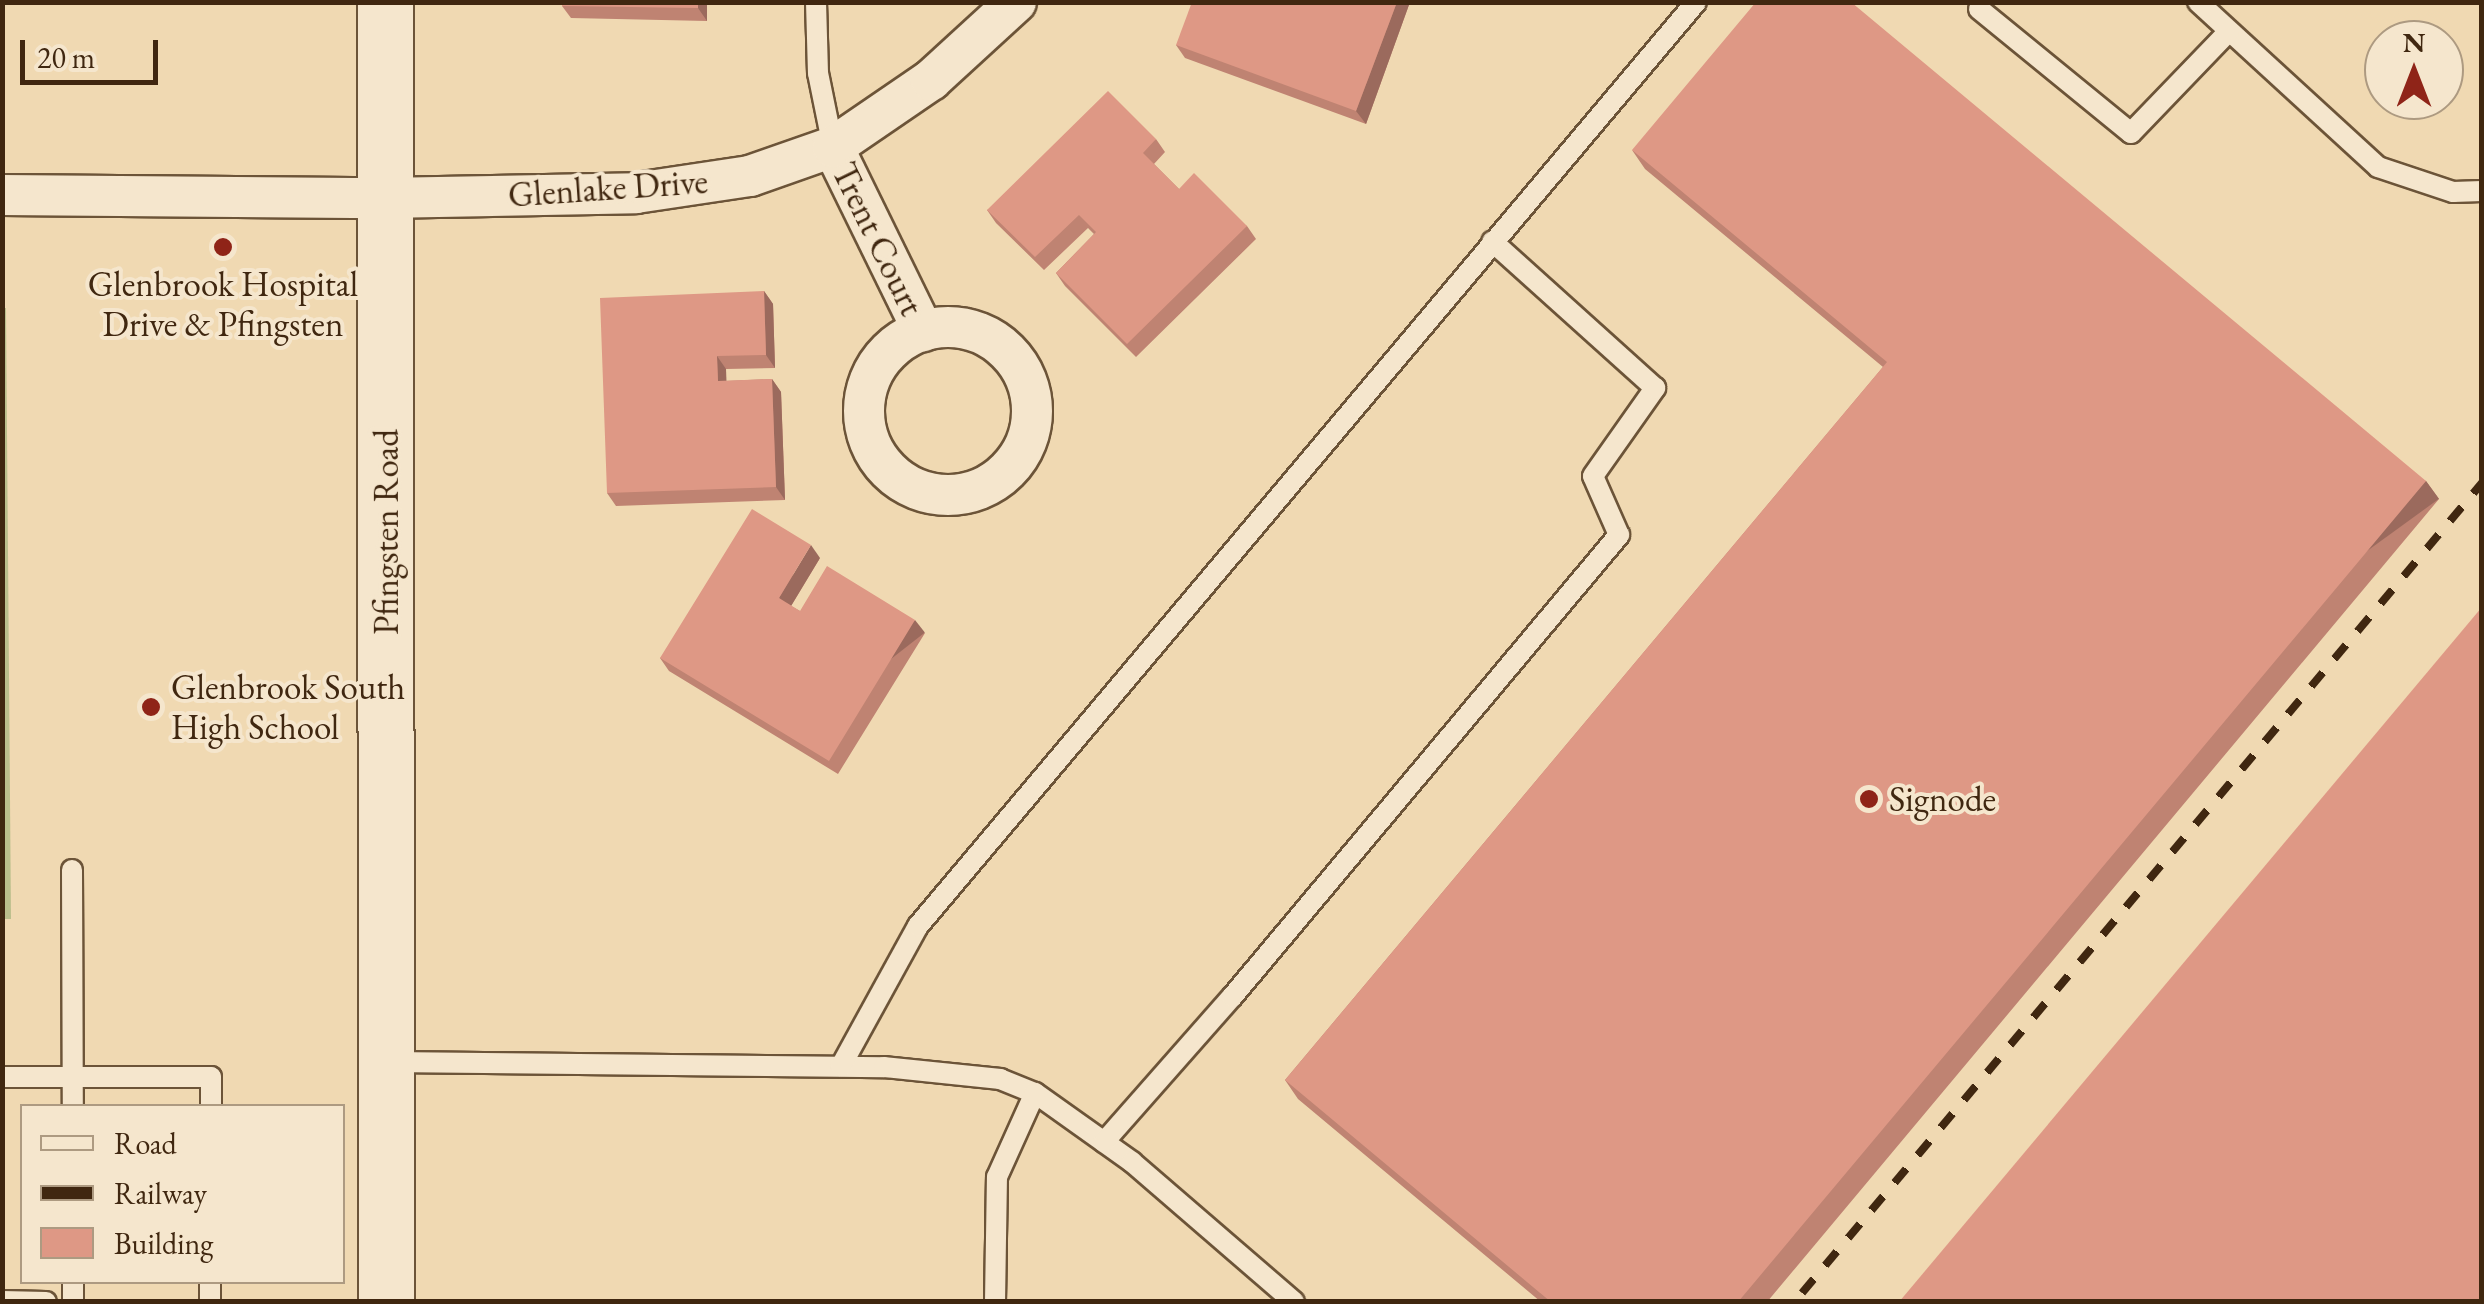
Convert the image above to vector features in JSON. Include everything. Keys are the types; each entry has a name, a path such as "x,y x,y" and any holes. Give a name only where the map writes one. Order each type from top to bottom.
{"main road":[{"name":"Pfingsten Road","path":"385,2 386,1302"}],"street":[{"name":"Glenlake Drive","path":"2,194 383,198 636,193 750,176 833,147 931,80 1016,2"},
{"name":"Trent Court","path":"833,147 923,330"},
{"name":"Trent Court","path":"952,327 980,333 1005,349 1028,385 1032,428 1021,455 1002,477 978,491 948,496 922,492 898,480 880,461 867,437 863,412 868,385 880,361 899,343 923,330 952,327"}],"lane":[{"path":"816,2 818,73 833,147"},
{"path":"841,1066 918,926 1696,2"},
{"path":"2198,2 2378,166 2452,192 2482,191"},
{"path":"1979,9 2131,133 2229,31"},
{"path":"1104,1142 1232,997 1619,535 1594,476 1655,388 1492,241"},
{"path":"72,870 73,1104"},
{"path":"388,1062 841,1066 1000,1079 1035,1093 1104,1142 1294,1302"},
{"path":"2,1077 211,1078 211,1104"},
{"path":"995,1302 997,1178 1035,1093"},
{"path":"2,1301 46,1302"}],"green space":[{"path":"6,308 11,919 2,919"}],"building":[{"path":"562,2 698,2 698,8 562,6"},
{"path":"1192,2 1397,2 1356,111 1176,45"},
{"name":"Signode","path":"1756,2 1851,2 2426,481 1738,1302 1551,1302 1285,1080 1887,362 1632,150"},
{"path":"1108,91 1156,139 1143,153 1179,189 1194,173 1247,226 1127,344 1056,273 1096,232 1079,215 1035,257 987,210"},
{"path":"764,291 766,355 717,356 718,381 772,379 776,487 607,493 600,298"},
{"path":"752,509 811,545 779,598 800,611 827,566 915,620 829,761 660,658"},
{"path":"2482,607 2482,1302 1899,1302"}],"railway":[{"path":"1802,1293 2482,483"}],"place":[{"name":"Glenbrook Hospital Drive & Pfingsten","path":"223,247"},
{"name":"Glenbrook South High School","path":"151,707"},
{"name":"Signode","path":"1869,799"}]}
